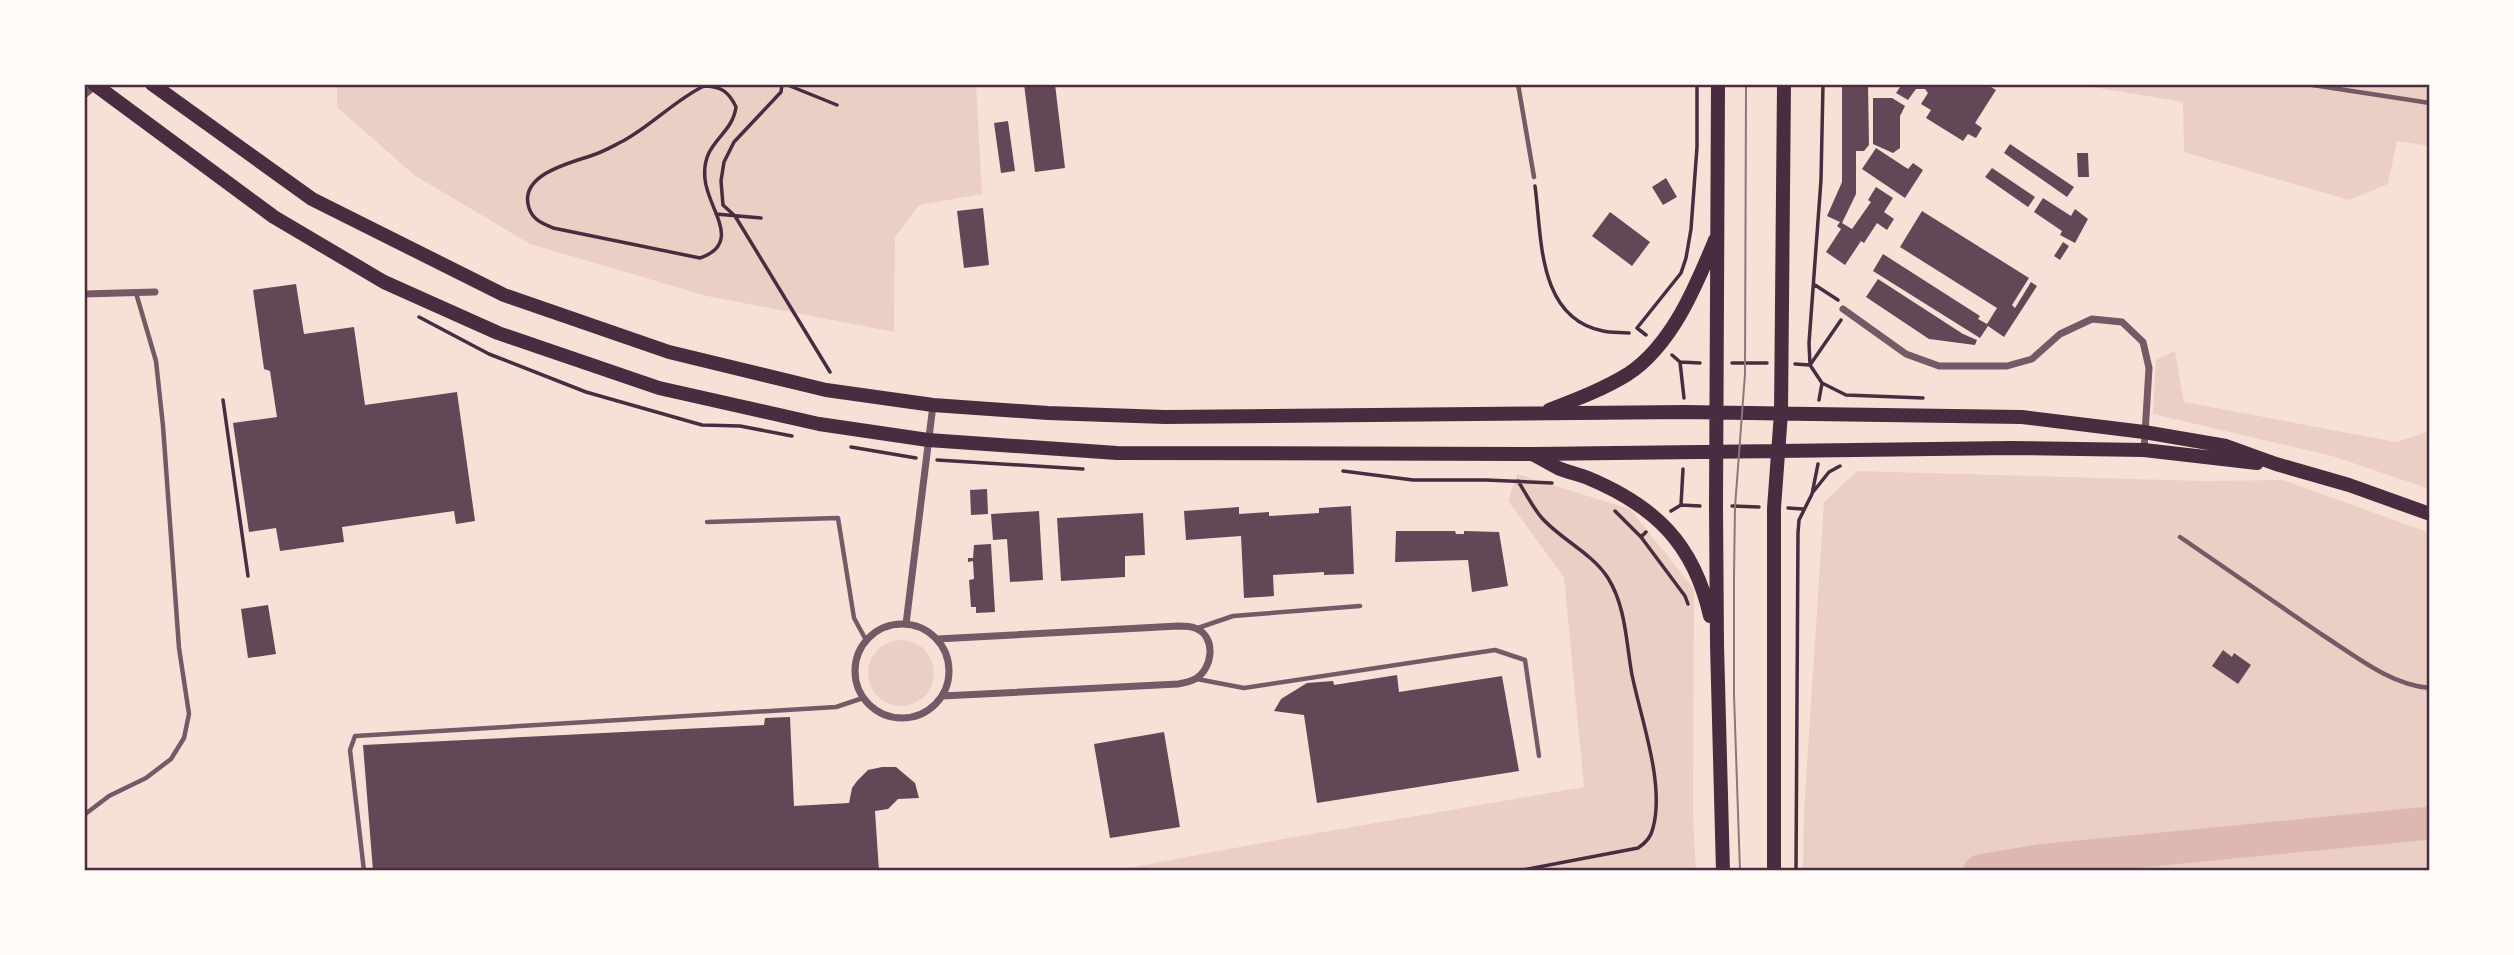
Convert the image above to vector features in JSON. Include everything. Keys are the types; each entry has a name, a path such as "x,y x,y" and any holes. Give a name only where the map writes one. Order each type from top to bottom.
{"main road":[{"path":"152,84 312,199 504,295 669,352 826,390 933,405 1048,413 1165,416 1685,412 2022,417 2144,432 2226,446 2430,514"},
{"path":"1718,84 1716,506 1723,871"},
{"path":"1774,867 1774,508 1781,413 1784,84"},
{"path":"95,85 274,217 384,282 498,333 659,388 819,424 928,440 1117,453 1716,453 2010,448 2144,450 2222,461 2276,464"},
{"path":"1540,413 1582,397 1629,373 1659,346 1697,282 1718,232"},
{"path":"1534,454 1558,468 1587,477 1635,501 1658,519 1685,552 1704,587 1717,645"}],"street":[{"path":"84,95 95,85"},
{"path":"84,294 155,292"},
{"path":"1843,309 1906,354 1939,366 2007,366 2032,359 2060,334 2092,319 2122,322 2143,342 2149,368 2144,450"},
{"path":"906,624 933,405"},
{"path":"893,624 906,624 925,630 937,639 947,661 948,675 942,696 928,712 901,719 886,716 873,709 856,684 854,668 858,653 866,640 878,630 893,624"},
{"path":"937,639 1178,626 1197,628 1207,638 1211,653 1207,667 1196,678 1178,684 942,696"}],"lane":[{"path":"1518,84 1534,177"},
{"path":"2306,84 2430,103"},
{"path":"84,816 109,796 146,778 171,759 184,738 189,714 178,648 156,362 136,292"},
{"path":"707,522 838,518 854,618 866,640"},
{"path":"2180,537 2358,658 2392,678 2430,688"},
{"path":"1197,628 1233,616 1360,606"},
{"path":"1196,678 1244,688 1495,650 1525,660 1539,756"},
{"path":"364,871 350,750 355,736 836,707 863,698"}],"path":[{"path":"830,372 735,216 723,205 721,181 724,162 734,142 781,92 784,84 837,105"},
{"path":"1637,328 1681,273 1686,258 1691,229 1697,147 1697,84"},
{"path":"1810,365 1809,343 1821,180 1823,84"},
{"path":"713,86 729,93 736,107 731,124 714,142 706,158 705,181 716,214 722,229 720,243 714,253 700,258 553,228 540,223 531,213 527,202 528,192 534,182 565,163 594,155 625,140 696,90 713,86"},
{"path":"1534,177 1545,266 1558,302 1570,316 1588,327 1604,332 1629,333"},
{"path":"716,214 761,218"},
{"path":"1815,284 1843,303 1843,309"},
{"path":"1680,362 1685,412"},
{"path":"223,400 248,576"},
{"path":"1684,453 1681,505 1803,509 1798,533 1796,871"},
{"path":"1812,494 1829,472 1843,465"},
{"path":"1517,871 1638,848 1649,839 1655,818 1652,761 1622,612 1615,592 1606,574 1540,516 1518,481"},
{"path":"1642,537 1685,596 1690,609"}],"shaded area":[{"path":"976,84 982,194 919,205 895,237 894,332 707,296 530,244 414,175 337,107 337,86"},
{"path":"2074,84 2430,84 2430,146 2397,141 2388,184 2349,200 2184,152 2183,102"},
{"path":"2175,351 2184,402 2396,442 2430,431 2430,489 2332,456 2153,414 2156,359"},
{"path":"1857,471 2204,481 2283,480 2430,533 2430,871 1803,871 1804,811 1824,502"},
{"path":"1517,474 1630,509 1694,589 1693,814 1696,871 1112,871 1584,787 1564,577 1508,501"},
{"path":"901,640 914,643 924,650 931,660 934,673 931,686 924,696 914,703 901,706 888,703 878,696 871,686 868,673 871,660 878,650 888,643"}],"building":[{"path":"1024,84 1055,84 1065,168 1035,172"},
{"path":"1842,84 1868,84 1869,145 1864,151 1856,151 1856,194 1842,223 1852,229 1871,202 1868,200 1876,187 1893,198 1884,212 1894,219 1887,230 1877,223 1845,265 1826,252 1841,229 1837,226 1840,222 1827,216 1842,182"},
{"path":"1902,84 1986,84 1996,90 1975,123 1982,128 1976,138 1968,134 1963,141 1926,118 1931,110 1921,104 1928,93 1925,89 1916,89 1908,100 1896,93"},
{"path":"1873,98 1892,98 1905,106 1900,116 1900,148 1893,153 1873,144"},
{"path":"1008,121 1015,171 1001,173 994,123"},
{"path":"2010,144 2074,187 2067,197 2004,153"},
{"path":"1876,148 1908,169 1913,163 1923,170 1905,198 1862,169"},
{"path":"2077,153 2088,153 2089,177 2078,177"},
{"path":"1992,168 2035,197 2028,207 1985,177"},
{"path":"1666,178 1677,197 1663,205 1652,187"},
{"path":"2043,198 2071,216 2075,209 2088,219 2075,243 2060,235 2062,231 2034,212"},
{"path":"983,208 989,265 964,268 957,211"},
{"path":"1922,211 2029,278 2012,305 2015,308 2031,282 2037,286 2004,337 1988,326 1980,338 1873,271 1883,254 1980,316 1978,319 1987,324 1997,308 1900,247"},
{"path":"1610,212 1650,242 1632,266 1592,236"},
{"path":"2063,242 2069,246 2060,260 2054,256"},
{"path":"1878,279 1963,334 1977,340 1975,345 1929,339 1866,297"},
{"path":"296,284 304,334 354,327 365,405 457,392 475,521 456,524 454,511 342,527 344,542 280,551 276,528 249,532 233,423 277,417 270,371 264,369 253,290"},
{"path":"987,489 988,514 971,515 970,490"},
{"path":"1351,506 1354,574 1324,575 1324,572 1273,575 1274,596 1244,598 1241,536 1186,540 1184,511 1239,507 1239,514 1269,512 1269,516 1319,513 1319,508"},
{"path":"1039,511 1043,580 1010,582 1007,539 993,540 991,514"},
{"path":"1143,513 1145,555 1125,556 1125,577 1061,581 1057,518"},
{"path":"1396,531 1455,531 1456,534 1464,534 1464,531 1499,532 1508,586 1472,592 1468,560 1395,562"},
{"path":"991,544 995,612 976,613 976,607 971,607 969,580 974,579 973,561 968,562 968,558 973,558 974,545"},
{"path":"268,605 276,654 248,658 241,609"},
{"path":"2223,650 2232,657 2234,653 2251,665 2238,684 2212,666"},
{"path":"1397,675 1399,692 1502,676 1519,771 1317,803 1304,715 1274,711 1281,699 1307,683 1333,681 1334,685"},
{"path":"790,717 794,806 849,803 852,788 857,781 868,770 882,767 896,767 915,783 919,798 898,799 888,809 875,811 879,871 373,871 363,745 764,725 765,718"},
{"path":"1164,732 1180,827 1110,838 1094,744"}],"waterway":[{"path":"1980,871 2038,861 2430,823"}],"tram line":[{"path":"1740,871 1734,695 1734,577 1735,507 1745,374 1746,84"}]}
